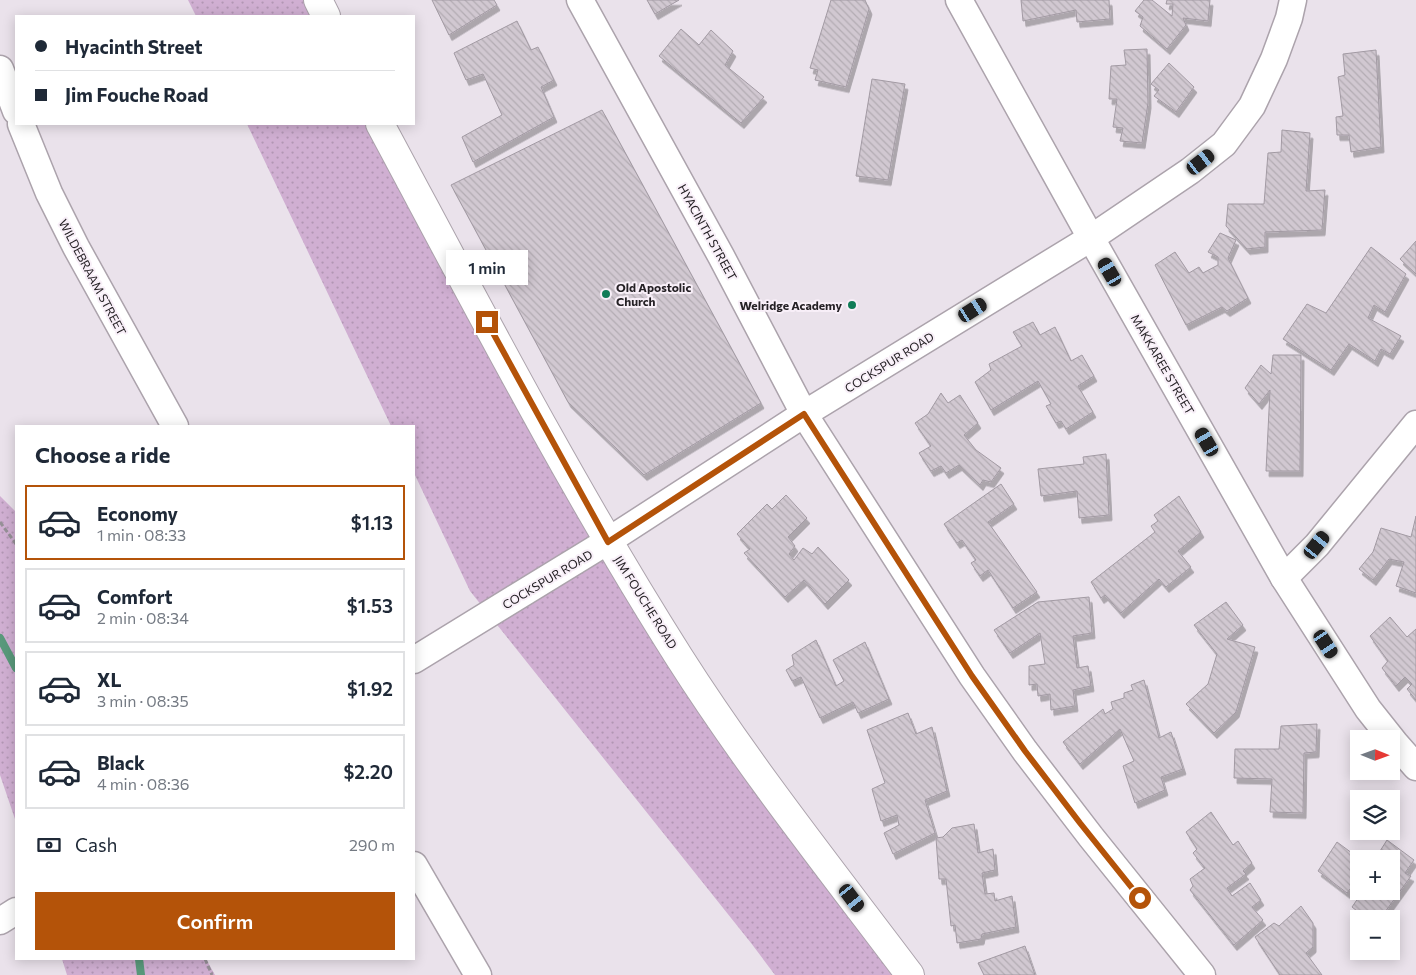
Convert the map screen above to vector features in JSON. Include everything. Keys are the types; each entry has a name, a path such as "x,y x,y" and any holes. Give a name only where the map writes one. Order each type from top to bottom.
{"street":[{"path":"318,0 326,15"},
{"name":"HYACINTH STREET","path":"580,0 726,264 804,414 972,676 1025,751 1091,837 1202,975"},
{"name":"MAKKAREE STREET","path":"959,0 1091,238 1284,578 1368,709 1416,767"},
{"name":"COCKSPUR ROAD","path":"415,659 608,542 804,414 1091,238 1190,171 1224,144 1252,106 1274,59 1289,18 1293,0"},
{"path":"0,69 15,108"},
{"name":"WILDEBRAAM STREET","path":"21,125 48,193 174,425"},
{"name":"JIM FOUCHE ROAD","path":"381,125 608,542 680,658 760,776 910,975"},
{"path":"1284,578 1317,545 1416,424"},
{"path":"415,867 478,975"},
{"path":"0,922 15,912"}],"path":[{"path":"0,522 15,543"},
{"path":"205,960 212,975"}],"shaded area":[{"path":"188,0 316,0 323,15 196,15"},
{"path":"247,125 378,125 608,541 906,975 775,975 470,591 415,475 415,425 391,425"},
{"path":"0,496 15,511 15,819 0,775"},
{"path":"62,960 207,960 215,975 67,975"}],"building":[{"path":"432,0 494,0 497,5 449,35"},
{"path":"647,0 679,0 655,14"},
{"path":"831,0 865,0 869,9 846,87 815,80 818,70 810,68"},
{"path":"1021,0 1109,0 1110,19 1077,22 1076,10 1023,21"},
{"path":"1144,0 1152,0 1172,16 1173,4 1166,4 1167,0 1210,0 1208,21 1183,18 1186,25 1167,49 1140,26 1143,17 1135,11"},
{"path":"517,21 531,50 538,47 554,80 541,87 554,117 473,162 462,137 502,115 483,74 466,80 454,53"},
{"path":"681,29 699,45 711,30 733,51 725,65 764,97 741,123 659,56"},
{"path":"1147,49 1148,103 1142,143 1120,141 1123,128 1113,127 1117,99 1109,99 1111,66 1126,65 1124,50"},
{"path":"1376,50 1381,147 1351,152 1349,135 1337,135 1336,117 1343,116 1338,77 1345,75 1343,54"},
{"path":"1169,63 1194,87 1176,112 1154,96 1159,90 1151,84"},
{"path":"872,79 905,84 888,180 856,176"},
{"name":"Old Apostolic Church","path":"602,110 761,403 644,475 568,402 451,185"},
{"path":"1282,130 1310,133 1306,191 1325,190 1322,230 1265,232 1265,247 1247,249 1226,226 1228,204 1264,204 1268,153 1281,152"},
{"path":"1220,233 1236,240 1228,258 1248,298 1227,311 1222,307 1186,325 1155,265 1175,252 1189,273 1199,267 1203,273 1218,265 1218,257 1208,252"},
{"path":"1416,241 1416,274 1400,259"},
{"path":"1371,247 1406,274 1385,312 1374,305 1368,318 1401,336 1390,354 1381,349 1375,361 1349,344 1331,370 1283,339 1307,304 1326,313"},
{"path":"1033,322 1040,335 1055,327 1071,361 1082,355 1094,376 1078,386 1093,412 1066,429 1061,421 1056,423 1046,406 1051,404 1038,381 991,410 975,382 991,370 989,364 1022,346 1013,332"},
{"path":"1273,355 1301,355 1300,471 1266,471 1270,390 1259,404 1245,388 1261,365 1271,374"},
{"path":"941,393 948,403 960,395 978,423 964,435 976,450 1001,468 991,482 983,480 980,485 959,465 946,473 941,466 931,471 919,453 931,446 915,423 928,414"},
{"path":"1106,454 1109,515 1079,518 1077,491 1041,496 1038,469 1084,464 1083,457"},
{"path":"1001,484 1014,504 988,522 1037,592 1013,608 988,570 980,576 971,563 976,560 962,540 957,543 944,524"},
{"path":"786,495 807,518 788,537 795,546 789,554 794,560 803,548 812,554 818,547 849,580 825,604 804,580 785,597 744,553 750,549 737,534 767,504 772,509"},
{"path":"1179,496 1201,532 1178,551 1191,567 1166,587 1159,579 1121,613 1105,595 1101,598 1091,582 1155,532 1151,526 1158,521 1154,515"},
{"path":"1416,516 1416,593 1396,586 1404,562 1389,559 1373,580 1359,569 1373,552 1381,528 1411,537"},
{"path":"1089,597 1092,633 1073,636 1077,668 1088,666 1091,686 1073,690 1075,706 1051,710 1050,694 1038,696 1037,684 1029,685 1029,666 1045,664 1040,633 1010,653 994,630 1038,602"},
{"path":"1226,602 1243,625 1227,639 1255,647 1236,712 1214,733 1186,704 1208,684 1217,654 1194,625"},
{"path":"1390,617 1407,637 1416,629 1416,700 1407,689 1412,684 1405,677 1396,686 1382,668 1388,661 1370,636"},
{"path":"816,640 836,686 844,681 833,660 865,642 889,699 858,713 853,702 820,718 801,677 792,681 786,670 794,665 792,655"},
{"path":"1144,680 1159,738 1171,732 1183,769 1161,777 1165,790 1135,803 1123,766 1134,761 1120,729 1080,764 1063,742 1103,709 1105,714 1113,709 1111,702 1124,698 1124,693 1133,690 1131,685"},
{"path":"908,713 916,734 932,727 947,791 925,800 935,833 893,854 884,833 899,825 897,815 881,821 872,789 885,783 867,730"},
{"path":"1317,724 1316,752 1304,753 1303,813 1270,812 1272,779 1234,778 1235,749 1279,749 1281,726"},
{"path":"1211,812 1233,845 1238,841 1252,863 1243,871 1246,874 1227,888 1232,896 1250,883 1261,900 1252,907 1263,920 1234,945 1190,890 1193,886 1190,879 1205,868 1193,853 1197,849 1186,832"},
{"path":"974,824 978,853 993,849 995,870 982,873 985,894 994,893 995,901 1012,896 1016,927 982,934 981,939 957,943 955,925 951,926 946,879 939,879 936,838 943,837 952,828"},
{"path":"1387,840 1414,860 1405,873 1411,876 1400,891 1400,850 1381,850"},
{"path":"1337,842 1350,852 1350,889 1347,893 1318,871"},
{"path":"1357,900 1394,900 1386,910 1356,910 1352,907"},
{"path":"1301,906 1313,923 1313,947 1306,953 1322,975 1280,975 1255,937 1274,923 1279,926"},
{"path":"1025,946 1035,975 984,975 978,963"}],"waterway":[{"path":"0,638 15,666"},
{"path":"139,960 141,975"}],"place":[{"name":"Old Apostolic Church","path":"606,294"},
{"name":"Welridge Academy","path":"852,305"}],"route":[{"path":"487,322 608,542 804,414 972,676 1025,751 1140,898"}]}
